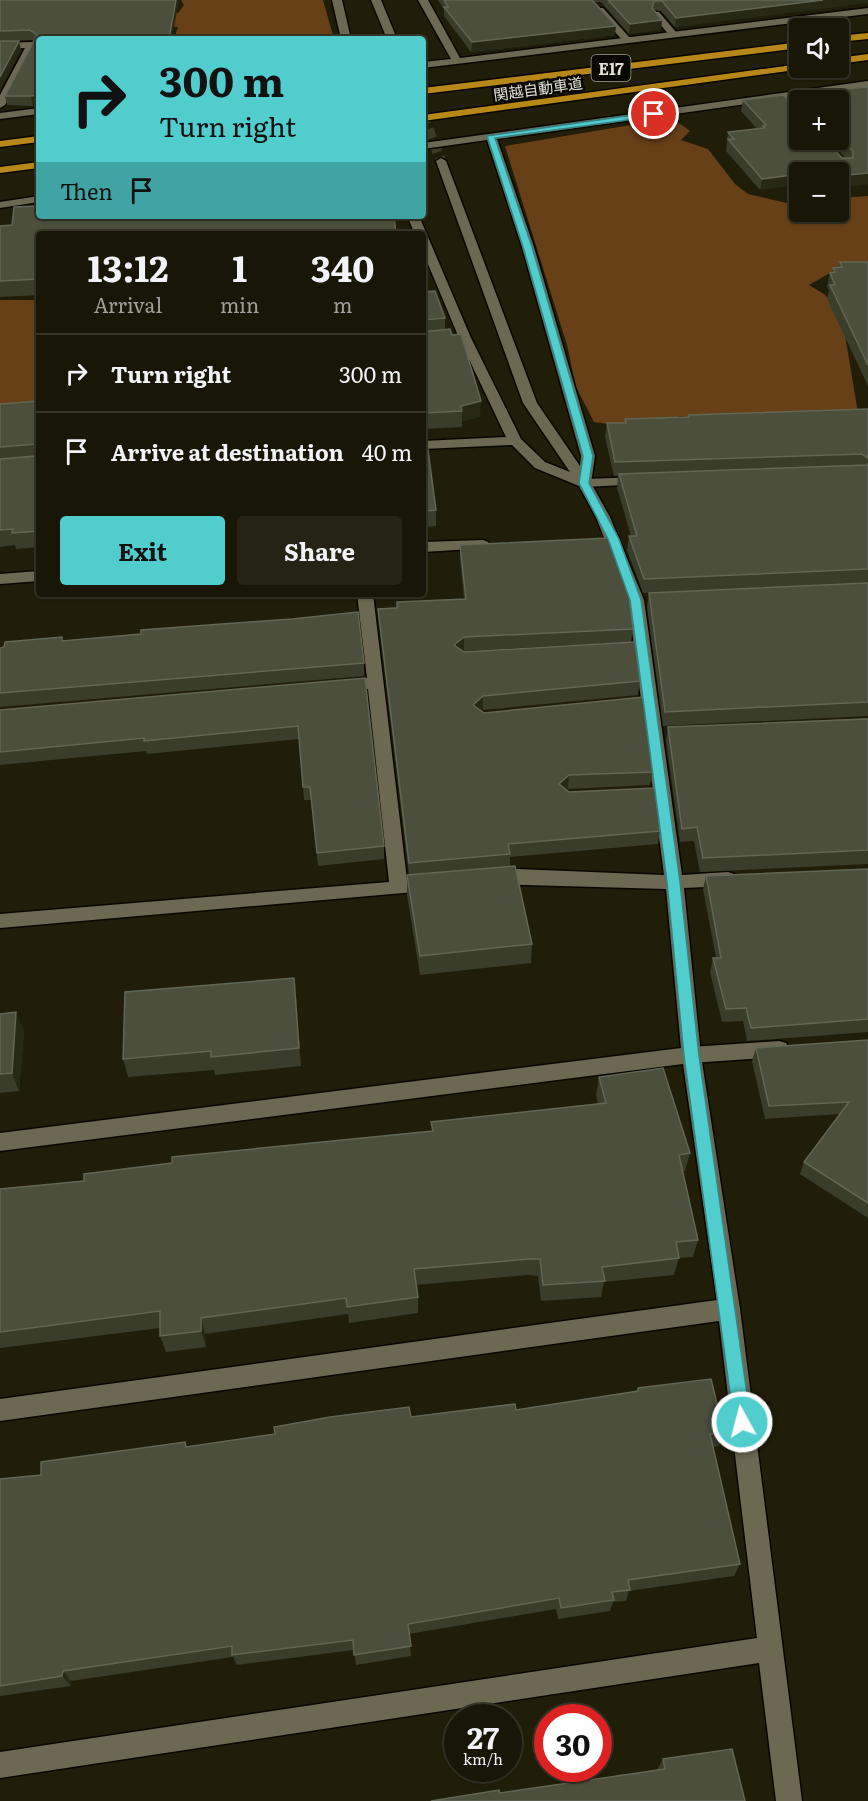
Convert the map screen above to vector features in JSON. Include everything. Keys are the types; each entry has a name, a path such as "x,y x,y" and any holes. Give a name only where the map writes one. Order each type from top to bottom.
{"highway":[{"path":"849,38 868,36"},
{"name":"関越自動車道","path":"426,92 789,46"},
{"path":"849,60 868,57"},
{"name":"関越自動車道","path":"426,118 789,68"},
{"path":"0,144 36,139"},
{"path":"0,170 36,165"}],"street":[{"path":"338,0 345,36"},
{"path":"376,0 391,36"},
{"path":"423,0 457,61"},
{"path":"844,0 856,12"},
{"path":"596,6 627,40"},
{"path":"426,65 868,10"},
{"path":"656,14 673,34"},
{"path":"0,45 35,45"},
{"path":"0,105 35,45"},
{"path":"426,146 784,100 868,84"},
{"path":"0,116 36,111"},
{"path":"491,136 528,247 588,456 584,483"},
{"path":"441,161 530,403 584,483 614,539 641,600 635,650 643,703 659,734 656,793 674,882 691,1056 729,1309 789,1801"},
{"path":"0,205 36,199"},
{"path":"426,247 460,338 515,441 540,465 584,483 655,480"},
{"path":"426,446 515,441"},
{"path":"590,540 614,539"},
{"path":"426,547 495,544"},
{"path":"0,579 36,576"},
{"path":"365,597 399,888"},
{"path":"327,687 374,683"},
{"path":"470,881 517,876 674,882 742,879"},
{"path":"0,921 446,883"},
{"path":"0,1142 691,1056 797,1048"},
{"path":"0,1410 729,1309"},
{"path":"0,1765 770,1649"}],"shaded area":[{"path":"181,0 323,0 333,36 175,36 178,27 169,26 171,16 179,12 184,5"},
{"path":"661,120 679,123 690,131 681,140 708,149 735,184 748,194 789,204 789,222 849,222 849,197 868,196 868,263 844,265 809,285 824,294 841,311 858,413 710,419 680,416 653,426 623,426 594,422 576,387 567,345 505,146"},
{"path":"0,300 36,300 36,409 0,411"}],"building":[{"path":"0,0 176,0 170,36 36,36 30,30 0,31"},
{"path":"444,0 592,0 616,26 472,42 444,7 448,7"},
{"path":"608,0 823,0 676,18 662,1 654,1 652,8 662,20 630,24"},
{"path":"36,37 36,95 5,96"},
{"path":"0,41 19,41 0,77"},
{"path":"868,87 868,173 849,175 849,162 789,162 789,175 762,179 728,139 734,139 728,132 765,128 763,126 766,125 743,100 783,95 789,100 789,150 834,150 842,158 853,158 853,151 849,147 849,90 834,90"},
{"path":"36,206 36,219 394,219 396,231 36,231 36,279 0,281 0,226 12,225 14,207"},
{"path":"840,262 868,262 868,365 830,285 835,285 830,273 835,272 833,268 842,267"},
{"path":"435,291 445,318 426,320 426,292"},
{"path":"450,329 452,335 461,334 481,401 461,406 462,411 426,413 426,332"},
{"path":"36,401 36,444 0,447 0,404"},
{"path":"868,409 868,458 862,454 615,462 607,423 626,423 625,419 689,417 689,415"},
{"path":"426,435 436,510 426,511"},
{"path":"36,450 36,531 12,533 13,529 0,530 0,459 35,456"},
{"path":"868,464 868,569 644,579 629,536 637,536 619,474"},
{"path":"608,538 628,587 633,629 464,637 454,645 464,652 635,642 640,681 483,696 473,705 484,713 643,697 653,772 569,775 559,784 569,792 655,788 660,831 508,844 510,854 409,863 378,609 397,608 397,602 466,599 460,545"},
{"path":"868,583 868,702 665,712 649,593"},
{"path":"358,612 364,663 0,693 0,648 4,647 5,642 62,637 62,641 141,634 141,630"},
{"path":"365,678 384,846 317,853 310,787 303,787 298,726 0,752 0,710"},
{"path":"868,719 868,850 703,858 697,827 682,829 668,727"},
{"path":"515,866 532,944 420,956 407,875"},
{"path":"868,869 868,1019 751,1028 746,1008 726,1009 713,958 721,958 706,876"},
{"path":"294,978 299,1048 211,1057 211,1051 123,1059 125,992"},
{"path":"16,1012 12,1073 0,1074 0,1014"},
{"path":"868,1040 868,1203 804,1162 849,1102 769,1106 756,1048"},
{"path":"663,1068 690,1153 679,1155 698,1240 676,1242 679,1258 602,1267 605,1281 543,1285 540,1259 414,1269 418,1297 347,1307 346,1298 201,1318 201,1331 160,1336 160,1311 0,1332 0,1189 84,1181 84,1174 172,1163 172,1157 433,1131 431,1122 606,1103 599,1077"},
{"path":"711,1379 724,1433 710,1434 740,1564 628,1580 630,1590 612,1592 614,1600 561,1608 559,1598 408,1624 411,1646 354,1655 353,1640 232,1655 232,1646 63,1671 62,1676 0,1686 0,1479 41,1475 41,1462 185,1442 186,1447 275,1434 274,1427 330,1417 409,1407 411,1417 515,1404 516,1410 638,1391 638,1388"},
{"path":"732,1749 745,1801 431,1801 499,1790 500,1793 576,1782 612,1782 612,1777 665,1769 663,1759"}],"tunnel":[{"path":"426,123 441,161"}],"route":[{"path":"654,114 491,136 528,247 588,456 584,483 614,539 636,600 640,649 674,882 691,1056 729,1309 742,1422"}]}
